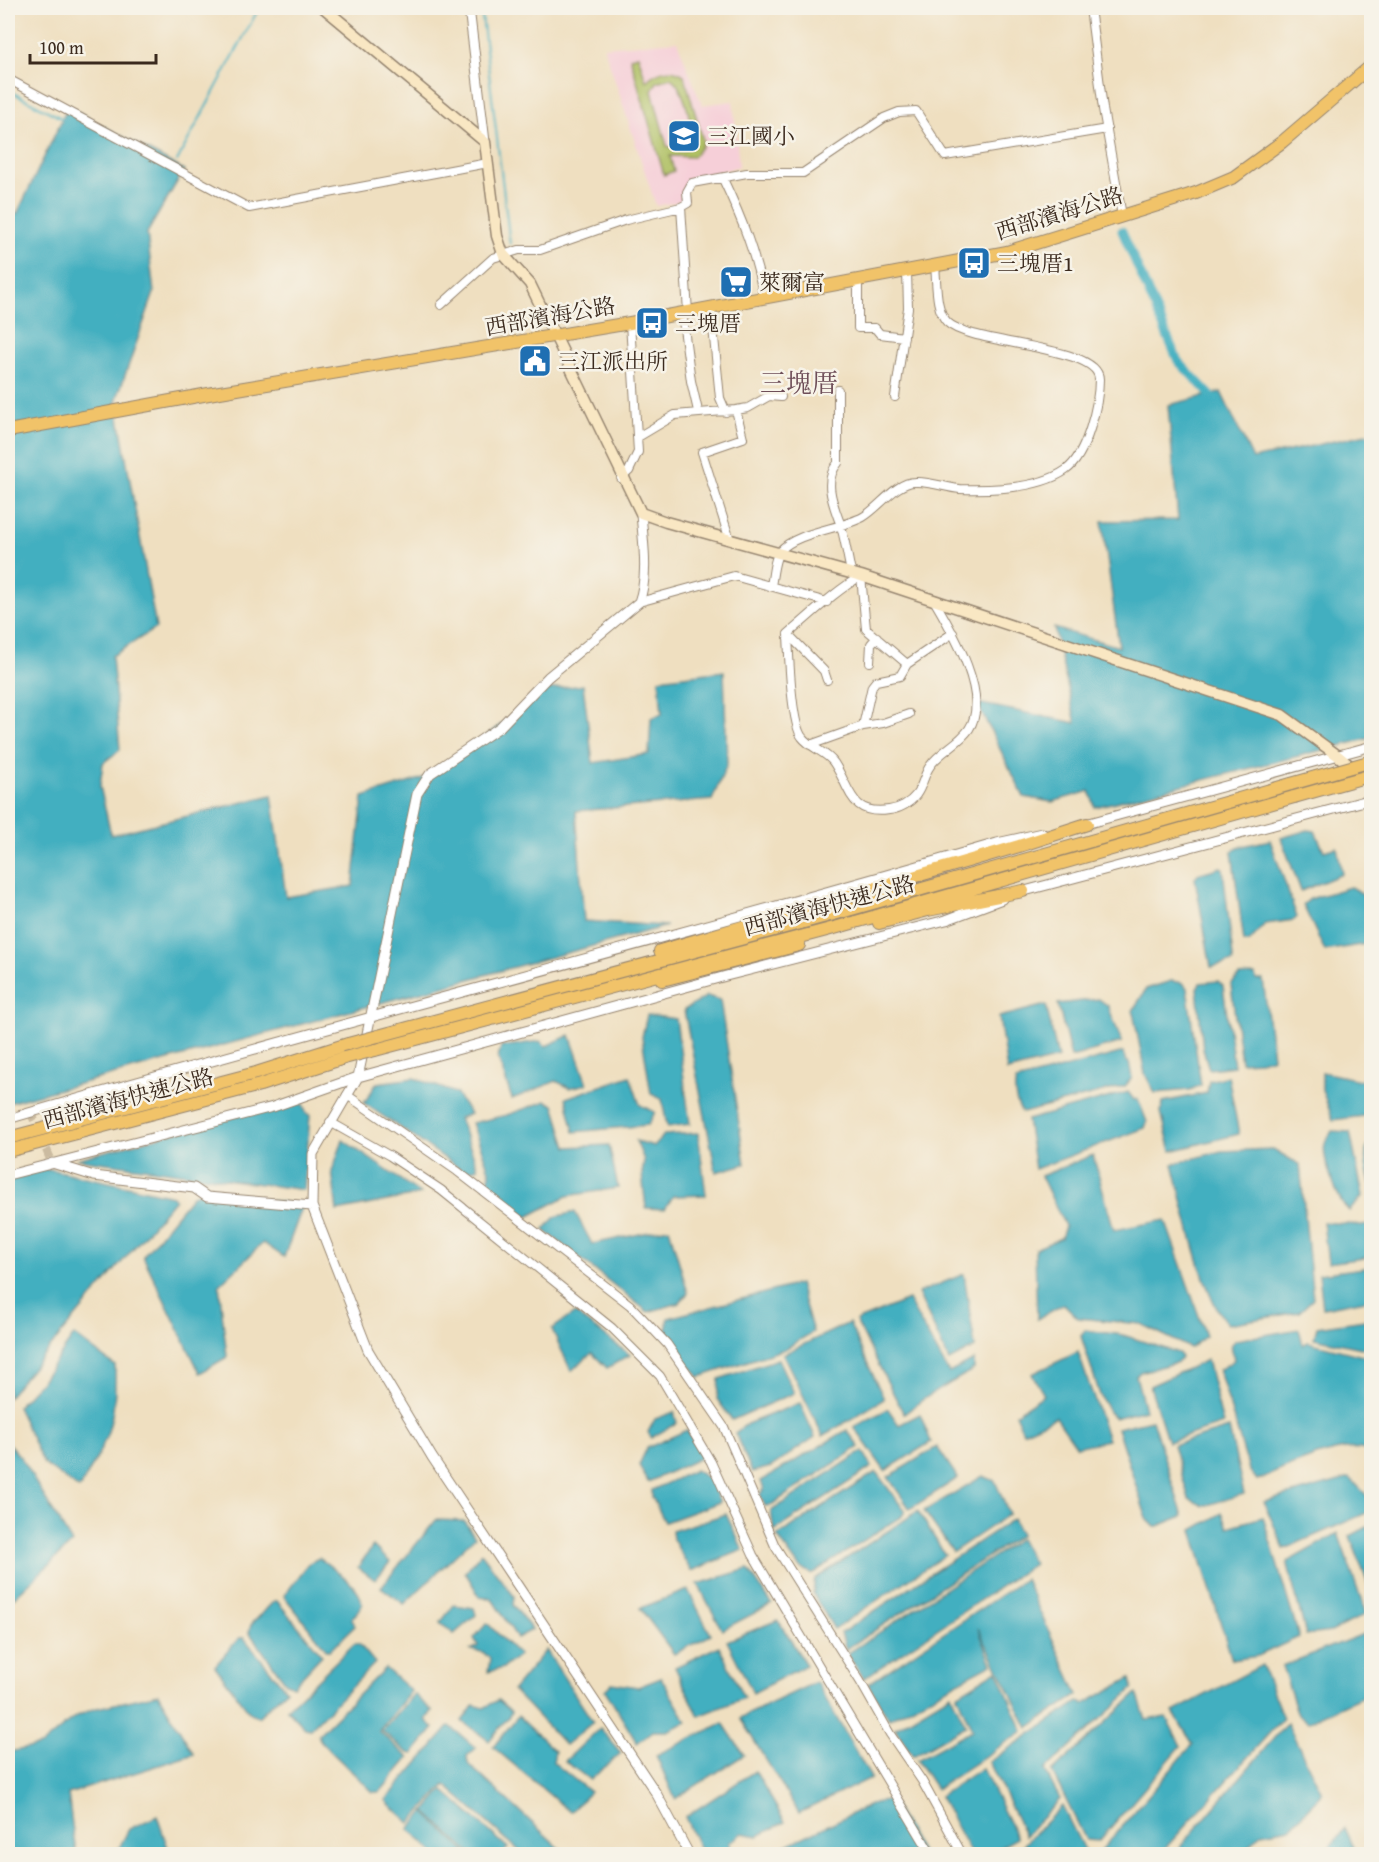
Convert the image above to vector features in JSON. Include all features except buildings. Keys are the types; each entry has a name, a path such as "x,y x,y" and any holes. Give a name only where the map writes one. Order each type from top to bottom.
{"main road":[{"path":"324,8 485,142 497,236 503,254 530,284 621,478 641,513 666,522 729,537 856,574 1282,715 1337,755 1371,784"},
{"name":"西部濱海公路","path":"8,431 214,393 630,323 1007,252 1196,193 1234,177 1282,142 1371,65"},
{"name":"西部濱海快速公路","path":"8,1137 248,1074 540,991 834,915 1371,761"},
{"name":"西部濱海快速公路","path":"8,1151 260,1085 344,1058 543,1004 838,927 1371,775"},
{"path":"540,991 674,946 999,852 1087,824"},
{"path":"543,1004 679,976 927,910 1023,891"}],"street":[{"path":"469,8 485,142"},
{"path":"1090,8 1122,216"},
{"path":"8,79 249,208 488,163"},
{"path":"441,305 493,258 519,250 540,250 626,220 681,207 688,203 687,192 692,183 747,173 803,173 884,118 909,110 916,111 925,122 945,156 1107,129"},
{"path":"723,179 754,249 764,298"},
{"path":"681,207 685,312 691,381 698,411"},
{"path":"771,586 779,552 796,540 864,516 902,487 914,482 962,489 1005,487 1048,479 1069,469 1088,437 1098,395 1099,375 1096,369 1066,354 983,336 949,324 939,311 935,266"},
{"path":"895,397 908,308 907,271"},
{"path":"858,280 858,328 875,328 880,334 904,337"},
{"path":"711,308 720,398 726,412"},
{"path":"621,478 629,471 638,452 630,323"},
{"path":"838,390 838,463 833,469 831,502 856,574 867,629 907,664"},
{"path":"638,437 665,418 698,411 726,412 748,408 769,396 782,397"},
{"path":"729,537 702,452 743,438 736,410"},
{"path":"639,602 643,590 644,572 641,513"},
{"path":"788,634 827,602 834,591 856,574"},
{"path":"689,1854 656,1793 438,1466 368,1350 312,1206 313,1154 357,1077 368,1016 417,794 430,774 500,727 548,677 639,602 734,576 827,602"},
{"path":"788,634 796,722 801,736 832,760 854,801 862,808 878,812 895,809 918,794 928,767 959,740 975,719 975,698 962,648 935,602"},
{"path":"863,726 872,686 876,681 900,676 907,664 953,633"},
{"path":"788,634 824,671 827,680"},
{"path":"870,662 872,644 877,637"},
{"path":"810,745 863,726 883,723 909,714"},
{"path":"8,1119 368,1016 633,946 997,843 1087,824 1371,746"},
{"path":"8,1175 283,1104 357,1077 726,976 946,920 1023,891 1371,799"},
{"path":"346,1096 421,1143 630,1305 667,1344 724,1427 775,1546 860,1681 890,1734 922,1781 962,1854"},
{"path":"332,1119 441,1190 612,1328 660,1376 711,1462 753,1555 932,1854"},
{"path":"52,1163 94,1176 194,1188 207,1197 312,1206"}],"shaded area":[{"name":"三江國小","path":"677,41 702,105 733,101 739,166 687,183 683,190 682,201 656,206 604,47"}],"green space":[{"path":"638,55 646,81 664,70 684,75 703,140 701,147 693,157 670,156 674,171 664,175 630,57","holes":["670,78 675,82 684,98 692,139 691,146 682,151 667,146 652,91 657,82"]}],"water":[{"path":"68,107 184,170 147,233 154,293 116,401 156,628 112,656 120,750 103,763 100,786 111,835 272,795 286,897 353,886 363,797 436,774 546,690 583,685 593,763 649,754 651,718 662,714 659,679 724,671 727,764 712,800 576,811 584,921 667,926 8,1103 8,210 17,214"},
{"path":"1221,392 1253,459 1371,433 1371,738 1095,807 1090,791 1052,802 1024,797 977,703 1076,723 1054,628 1119,647 1102,521 1178,520 1168,405"},
{"path":"1308,830 1315,831 1324,851 1337,847 1342,874 1301,891 1281,838"},
{"path":"1270,840 1297,917 1294,920 1265,924 1249,942 1244,942 1232,852 1238,847"},
{"path":"1221,867 1233,962 1211,967 1195,878 1198,874"},
{"path":"1350,887 1364,896 1370,910 1371,943 1325,951 1303,905 1310,899"},
{"path":"1255,975 1256,980 1263,980 1273,1057 1260,1061 1241,1062 1231,985 1239,976"},
{"path":"1171,981 1183,983 1187,988 1201,1085 1190,1090 1155,1093 1145,1074 1133,1011 1146,989"},
{"path":"1218,981 1223,986 1234,1066 1209,1069 1203,1049 1197,988 1200,983"},
{"path":"707,996 720,1000 745,1164 716,1172 684,1010"},
{"path":"1099,999 1108,1006 1122,1042 1071,1057 1058,1004"},
{"path":"1046,1005 1058,1058 1007,1071 999,1017"},
{"path":"647,1015 676,1019 690,1124 667,1127 662,1099 651,1094 642,1037"},
{"path":"570,1035 587,1084 570,1088 556,1081 512,1099 498,1057 501,1047 540,1041 546,1046"},
{"path":"1123,1053 1126,1061 1129,1062 1132,1078 1125,1086 1023,1113 1017,1102 1016,1081"},
{"path":"1322,1072 1370,1082 1371,1115 1333,1120 1322,1090"},
{"path":"630,1076 640,1105 655,1112 648,1125 574,1132 566,1098"},
{"path":"1228,1076 1239,1134 1171,1151 1161,1112 1163,1102 1207,1093 1209,1081"},
{"path":"414,1078 456,1093 470,1114 459,1118 478,1168 465,1172 364,1103 377,1083"},
{"path":"1128,1092 1134,1100 1138,1099 1147,1122 1145,1128 1035,1169 1027,1120"},
{"path":"294,1100 303,1104 306,1113 310,1115 304,1190 77,1159"},
{"path":"546,1101 554,1105 567,1147 609,1145 618,1188 567,1196 527,1217 487,1187 490,1173 472,1123 507,1115"},
{"path":"1332,1131 1350,1132 1363,1196 1349,1211 1336,1190 1324,1151"},
{"path":"698,1133 706,1195 673,1196 665,1209 646,1208 642,1174 644,1160 636,1141 654,1146 664,1135"},
{"path":"343,1140 421,1194 337,1211 332,1171"},
{"path":"1371,1141 1371,1185 1366,1150"},
{"path":"1273,1149 1300,1165 1313,1299 1299,1312 1228,1324 1219,1312 1202,1273 1173,1164 1221,1151"},
{"path":"1093,1155 1114,1230 1165,1220 1206,1336 1190,1348 1141,1324 1078,1318 1064,1304 1037,1319 1035,1249 1061,1238 1065,1226 1041,1176"},
{"path":"44,1168 173,1196 175,1199 8,1397 8,1178"},
{"path":"204,1191 303,1205 284,1257 263,1243 219,1285 227,1357 200,1373 143,1256 193,1195"},
{"path":"575,1212 592,1244 669,1228 688,1293 679,1303 648,1312 544,1230 555,1217"},
{"path":"1323,1222 1371,1226 1371,1257 1328,1263"},
{"path":"1371,1267 1371,1299 1323,1308 1319,1274"},
{"path":"964,1274 975,1347 949,1361 918,1293"},
{"path":"799,1284 813,1332 785,1349 699,1377 666,1334 668,1318"},
{"path":"908,1300 949,1373 974,1360 974,1369 925,1398 904,1414 856,1321"},
{"path":"575,1313 630,1355 607,1368 592,1353 571,1371 552,1329"},
{"path":"1371,1319 1371,1350 1314,1338 1317,1327"},
{"path":"849,1323 884,1399 823,1436 783,1354"},
{"path":"1299,1329 1303,1345 1308,1342 1371,1358 1371,1454 1362,1449 1333,1452 1257,1480 1249,1470 1219,1370 1234,1360 1231,1344 1236,1340"},
{"path":"1085,1330 1123,1335 1179,1353 1181,1358 1178,1362 1140,1372 1136,1376 1145,1410 1115,1418 1109,1412 1100,1395 1081,1336"},
{"path":"74,1335 115,1366 114,1403 108,1431 97,1458 79,1489 44,1464 17,1407 44,1378"},
{"path":"1078,1352 1108,1440 1077,1447 1056,1417 1023,1432 1015,1414 1044,1395 1032,1374"},
{"path":"778,1359 794,1393 732,1420 717,1399 719,1379"},
{"path":"1207,1360 1223,1424 1168,1442 1150,1386"},
{"path":"800,1403 815,1437 771,1467 752,1472 735,1433 747,1424"},
{"path":"888,1409 899,1425 920,1414 931,1442 885,1471 854,1427"},
{"path":"674,1412 677,1423 651,1438 648,1432 655,1419"},
{"path":"1152,1420 1183,1516 1155,1527 1147,1519 1117,1428"},
{"path":"1229,1428 1244,1494 1204,1506 1189,1499 1173,1445"},
{"path":"687,1430 703,1457 648,1482 639,1465 647,1448"},
{"path":"847,1430 859,1447 771,1505 765,1506 760,1494 764,1489 761,1481"},
{"path":"8,1443 21,1458 72,1543 8,1603"},
{"path":"937,1447 958,1478 910,1509 888,1477"},
{"path":"863,1451 872,1467 774,1531 771,1511"},
{"path":"695,1470 709,1479 720,1502 665,1522 652,1497 652,1490"},
{"path":"876,1472 905,1511 902,1516 812,1574 799,1567 777,1536"},
{"path":"983,1476 995,1481 1009,1514 953,1552 924,1511"},
{"path":"1350,1478 1371,1500 1371,1511 1284,1549 1264,1502"},
{"path":"918,1511 945,1555 834,1629 813,1594 815,1579"},
{"path":"1222,1513 1228,1527 1263,1517 1299,1637 1258,1656 1232,1660 1192,1530"},
{"path":"726,1514 743,1550 691,1571 673,1539 672,1531"},
{"path":"1013,1519 1021,1535 846,1649 841,1633"},
{"path":"436,1520 464,1521 475,1537 404,1604 381,1587"},
{"path":"1371,1525 1371,1592 1350,1536"},
{"path":"1338,1533 1366,1614 1331,1632 1306,1635 1287,1562"},
{"path":"1020,1539 1034,1564 864,1678 847,1654"},
{"path":"373,1546 390,1562 375,1580 358,1567"},
{"path":"481,1553 514,1596 513,1605 532,1630 517,1638 492,1599 480,1597 465,1572"},
{"path":"319,1558 354,1587 362,1602 360,1609 351,1620 355,1626 330,1650 327,1650 284,1596 309,1563"},
{"path":"748,1569 772,1604 722,1630 698,1584"},
{"path":"1025,1579 1078,1695 1028,1728 978,1628 992,1664 889,1719 868,1684"},
{"path":"688,1590 711,1635 674,1654 640,1608"},
{"path":"274,1601 277,1601 322,1655 293,1686 286,1683 249,1632 251,1625"},
{"path":"454,1605 474,1608 476,1615 454,1634 440,1623"},
{"path":"778,1620 806,1665 753,1693 727,1641"},
{"path":"487,1623 519,1655 503,1668 488,1672 490,1659 483,1652 471,1650 478,1646 474,1638"},
{"path":"1371,1631 1371,1692 1308,1722 1298,1715 1282,1666"},
{"path":"239,1638 244,1638 286,1690 258,1717 250,1713 215,1666"},
{"path":"354,1644 359,1644 375,1663 310,1729 305,1728 287,1709"},
{"path":"719,1646 744,1698 699,1716 675,1667"},
{"path":"546,1650 593,1722 565,1745 513,1690"},
{"path":"1262,1665 1283,1718 1160,1854 1098,1854 1193,1744 1173,1712"},
{"path":"385,1668 411,1691 379,1731 409,1758 380,1792 373,1792 321,1742 318,1735"},
{"path":"997,1670 1023,1731 936,1789 917,1760 972,1730 957,1695"},
{"path":"661,1678 687,1722 667,1731 653,1731 637,1743 605,1690 612,1683 638,1687"},
{"path":"1131,1678 1133,1689 1045,1770 1060,1799 1025,1836 989,1762 1078,1702 1084,1704"},
{"path":"816,1682 871,1778 799,1813 740,1718"},
{"path":"1137,1693 1146,1720 1166,1717 1181,1746 1099,1841 1086,1840 1052,1772"},
{"path":"158,1694 194,1754 68,1794 76,1854 8,1854 8,1752 40,1746 75,1717 93,1709"},
{"path":"414,1694 432,1711 426,1720 434,1728 413,1754 408,1753 382,1731"},
{"path":"951,1694 966,1726 913,1756 895,1728"},
{"path":"498,1700 512,1712 489,1741 462,1721 474,1705 484,1708"},
{"path":"518,1716 555,1751 553,1762 590,1792 570,1812 493,1747"},
{"path":"723,1723 744,1755 675,1799 656,1755"},
{"path":"1287,1723 1322,1793 1290,1828 1261,1833 1241,1854 1174,1854"},
{"path":"450,1726 476,1748 467,1756 468,1764 566,1854 523,1854 445,1785 410,1823 388,1803 386,1800"},
{"path":"600,1728 621,1753 590,1780 565,1761"},
{"path":"982,1768 1017,1838 988,1854 971,1854 940,1796"},
{"path":"755,1771 785,1822 758,1836 742,1833 729,1843 732,1850 702,1854 685,1817"},
{"path":"443,1790 508,1848 501,1854 471,1854 425,1811"},
{"path":"891,1800 922,1854 782,1854 785,1846 874,1803"},
{"path":"1062,1806 1086,1854 1005,1854 1021,1847"},
{"path":"424,1812 468,1854 435,1854 409,1829"},
{"path":"157,1816 170,1854 116,1854 129,1829"},
{"path":"1345,1828 1357,1854 1332,1854 1329,1849"}],"waterway":[{"path":"177,161 259,8"},
{"path":"481,8 510,244"},
{"path":"8,90 63,119"},
{"path":"1122,231 1178,361 1217,402"}],"tunnel":[{"path":"31,1112 52,1163"}],"place":[{"name":"三江國小","path":"684,136"},
{"name":"三塊厝1","path":"974,263"},
{"name":"萊爾富","path":"736,282"},
{"name":"三塊厝","path":"652,323"},
{"name":"三江派出所","path":"535,361"}],"district":[{"name":"三塊厝","path":"799,382"}]}
